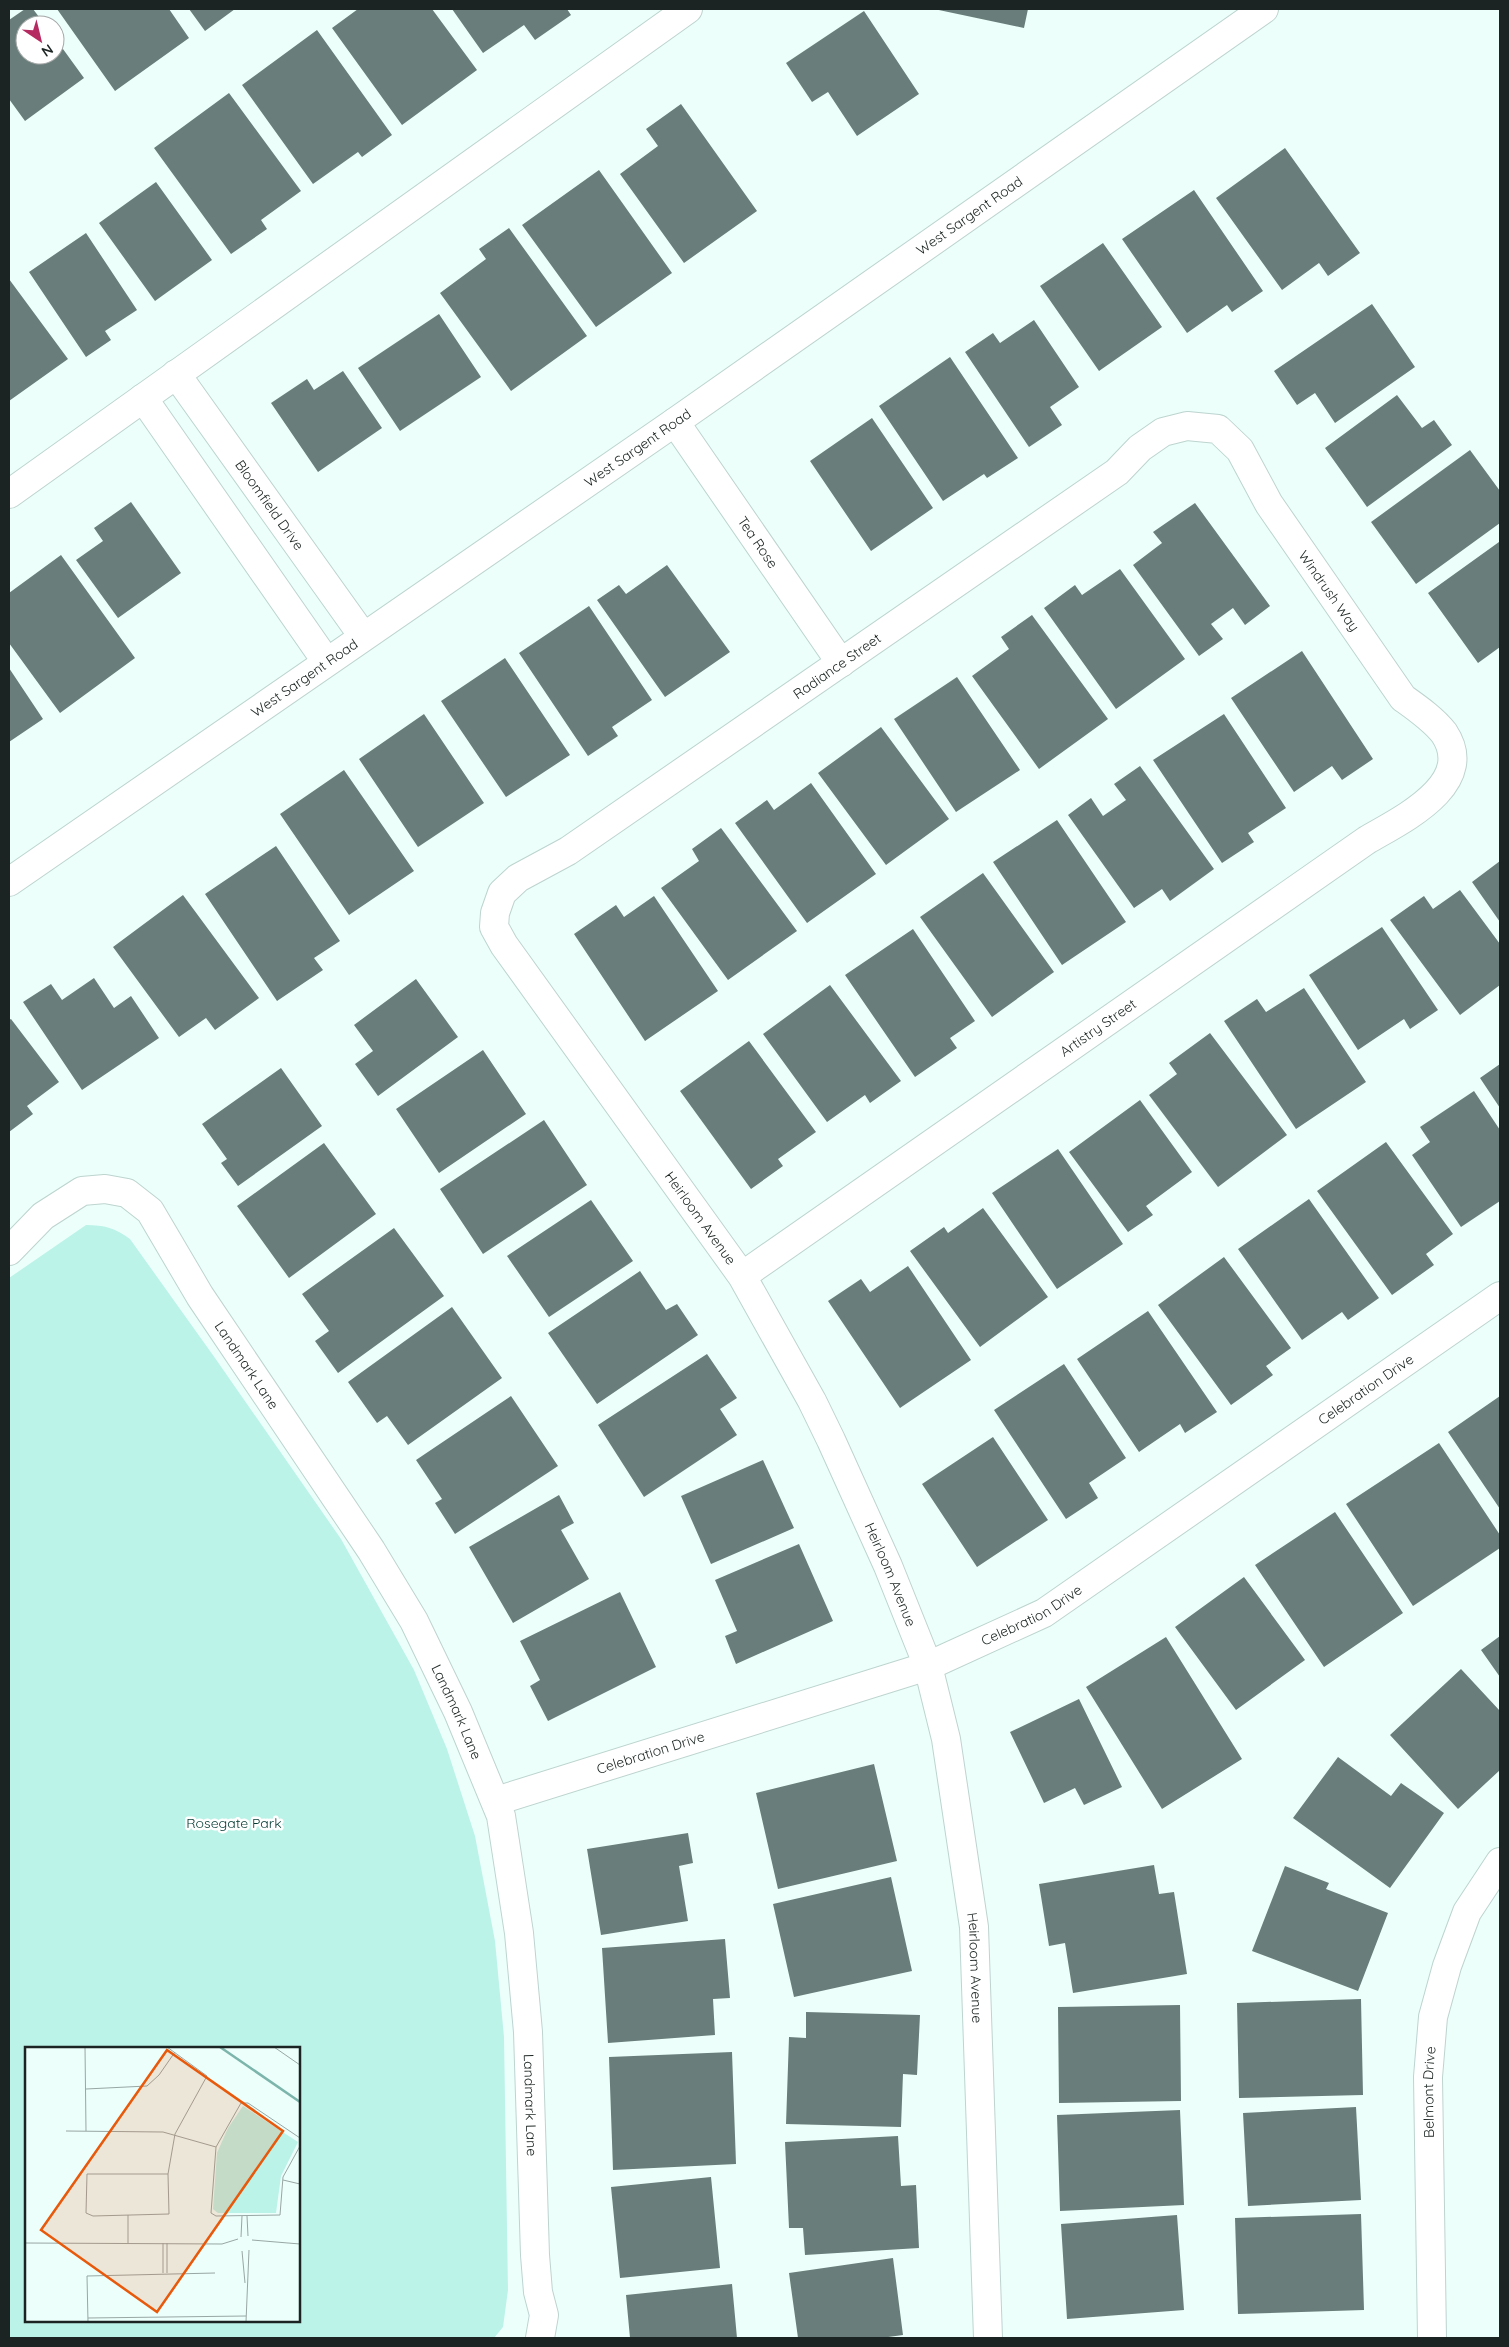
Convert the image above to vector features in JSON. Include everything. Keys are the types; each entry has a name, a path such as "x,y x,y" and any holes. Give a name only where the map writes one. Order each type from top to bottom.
{"street":[{"path":"9,494 688,9"},
{"name":"West Sargent Road","path":"9,882 326,661 675,422 1264,9"},
{"name":"Bloomfield Drive","path":"176,374 363,636"},
{"path":"143,398 326,661"},
{"name":"Tea Rose","path":"675,422 841,663"},
{"name":"Radiance Street","path":"495,913 502,893 518,878 568,851 841,663 1117,472 1140,448 1164,432 1186,426"},
{"name":"Windrush Way","path":"1186,426 1218,429 1240,450 1269,504 1404,698 1428,716 1444,734 1453,754 1449,776"},
{"name":"Artistry Street","path":"742,1276 1367,840 1412,814 1433,798 1449,776"},
{"name":"Heirloom Avenue","path":"495,913 494,927 504,945 742,1276 812,1401 831,1440 888,1566 928,1666 946,1739 974,1927 988,2338"},
{"name":"Landmark Lane","path":"9,1251 43,1216 82,1191 105,1190 127,1193 150,1211 200,1296 372,1550 422,1637 458,1712 501,1816 519,1933 528,2032 535,2255 538,2292 544,2315 540,2338"},
{"name":"Celebration Drive","path":"496,1801 928,1666 1044,1613 1500,1296"},
{"name":"Belmont Drive","path":"1432,2338 1428,2077 1433,2017 1447,1966 1467,1912 1500,1862"}],"green space":[{"name":"Rosegate Park","path":"86,1225 110,1228 130,1239 341,1539 414,1670 447,1749 475,1836 495,1941 504,2037 508,2290 503,2327 494,2338 9,2338 9,1278"}],"building":[{"path":"25,9 33,9 38,15 16,15"},
{"path":"57,9 169,9 189,38 115,91 65,20 65,15 61,15"},
{"path":"189,9 235,9 205,31"},
{"path":"358,9 432,9 477,70 402,125 332,28"},
{"path":"452,9 567,9 571,15 535,40 524,25 483,53"},
{"path":"934,9 1028,9 1024,28"},
{"path":"864,11 919,94 857,136 828,92 812,102 786,63"},
{"path":"15,16 15,65 65,65 65,52 84,78 25,121 9,99 9,20"},
{"path":"317,30 392,135 362,157 358,152 313,184 242,85"},
{"path":"229,93 301,191 261,220 267,229 231,254 154,148"},
{"path":"681,104 757,211 684,263 620,174 658,146 646,129"},
{"path":"1285,148 1360,253 1328,276 1319,263 1282,290 1216,198"},
{"path":"599,170 672,273 596,327 522,225"},
{"path":"156,182 212,260 155,301 99,223"},
{"path":"1194,190 1263,291 1232,312 1227,305 1187,333 1122,239"},
{"path":"509,228 587,336 511,391 440,293 486,259 479,249"},
{"path":"86,233 137,310 105,331 111,340 86,357 29,272"},
{"path":"1103,243 1162,327 1099,371 1040,286"},
{"path":"9,279 68,359 9,401"},
{"path":"1372,304 1415,367 1335,423 1315,393 1297,405 1274,371"},
{"path":"439,314 481,377 400,431 358,368"},
{"path":"1034,320 1079,387 1050,407 1062,425 1029,447 965,352 993,333 1000,343"},
{"path":"950,357 1018,458 987,478 984,474 943,501 879,406"},
{"path":"343,371 382,428 318,472 271,403 307,379 314,390"},
{"path":"1397,395 1422,428 1434,420 1452,445 1367,507 1325,448"},
{"path":"872,418 933,508 871,551 810,461"},
{"path":"1470,450 1500,491 1500,523 1416,584 1371,522"},
{"path":"131,502 181,573 118,618 76,560 103,541 94,528"},
{"path":"1195,503 1270,606 1245,625 1233,608 1211,624 1223,639 1199,656 1133,565 1162,543 1153,532"},
{"path":"1499,542 1500,647 1478,663 1428,593"},
{"path":"61,555 135,658 60,713 9,643 9,593"},
{"path":"667,565 730,652 665,697 597,600 619,585 626,594"},
{"path":"1120,569 1185,659 1116,709 1044,608 1075,585 1082,595"},
{"path":"589,606 652,700 612,727 618,736 588,756 519,653"},
{"path":"1032,615 1108,719 1039,769 972,676 1009,649 1001,637"},
{"path":"1302,651 1373,759 1342,780 1332,766 1294,792 1231,698"},
{"path":"505,658 570,755 506,797 441,701"},
{"path":"9,668 43,719 9,742"},
{"path":"957,677 1020,770 956,812 894,719"},
{"path":"424,714 484,803 418,847 359,759"},
{"path":"1224,714 1286,808 1248,833 1254,842 1222,863 1153,760"},
{"path":"881,727 949,819 886,865 818,773"},
{"path":"1140,766 1214,869 1170,901 1162,889 1134,908 1068,815 1091,798 1103,816 1126,800 1114,784"},
{"path":"344,770 414,871 349,915 280,814"},
{"path":"811,783 876,874 807,923 735,823 767,800 774,810"},
{"path":"1057,820 1126,922 1062,965 993,862"},
{"path":"721,828 797,931 728,980 661,888 699,861 692,849"},
{"path":"276,846 340,941 314,958 323,970 277,1001 205,894"},
{"path":"1500,861 1500,922 1472,882"},
{"path":"983,873 1054,972 992,1017 920,917"},
{"path":"1460,890 1500,944 1500,985 1460,1015 1390,920 1424,896 1433,909"},
{"path":"183,895 259,998 215,1030 206,1018 179,1037 113,947"},
{"path":"654,896 718,991 645,1041 574,934 616,905 624,917"},
{"path":"1382,927 1438,1010 1410,1029 1404,1019 1358,1050 1309,975"},
{"path":"913,929 975,1021 950,1038 957,1048 915,1077 845,975"},
{"path":"94,978 114,1008 131,996 159,1038 82,1090 23,1002 51,984 62,1000"},
{"path":"416,979 458,1037 378,1096 355,1064 373,1051 354,1025"},
{"path":"830,985 901,1081 870,1103 865,1095 827,1122 763,1034"},
{"path":"1304,988 1366,1082 1296,1129 1224,1021 1257,999 1266,1012"},
{"path":"11,1019 59,1082 27,1106 33,1114 9,1132 9,1020"},
{"path":"1210,1033 1287,1135 1218,1187 1149,1095 1177,1074 1169,1063"},
{"path":"749,1041 816,1132 778,1159 783,1166 751,1189 680,1091"},
{"path":"483,1050 526,1114 439,1173 396,1109"},
{"path":"1500,1064 1500,1108 1480,1078"},
{"path":"281,1068 322,1126 238,1186 221,1163 227,1159 202,1124"},
{"path":"1474,1091 1500,1130 1500,1201 1461,1227 1412,1155 1430,1142 1420,1127"},
{"path":"1140,1100 1192,1172 1146,1206 1153,1215 1128,1232 1069,1152"},
{"path":"544,1120 587,1185 483,1254 440,1189"},
{"path":"1386,1142 1453,1234 1426,1254 1434,1265 1392,1295 1317,1191"},
{"path":"324,1143 376,1214 289,1278 237,1206"},
{"path":"1058,1149 1123,1244 1057,1289 992,1193"},
{"path":"1309,1199 1379,1298 1348,1320 1342,1312 1302,1340 1238,1249"},
{"path":"591,1200 633,1261 549,1317 507,1256"},
{"path":"983,1208 1048,1297 980,1347 910,1251 944,1227 948,1233"},
{"path":"394,1228 444,1296 338,1373 315,1341 329,1331 302,1294"},
{"path":"1224,1257 1291,1348 1266,1366 1273,1375 1231,1405 1158,1305"},
{"path":"908,1266 971,1360 900,1408 828,1301 861,1279 870,1292"},
{"path":"640,1271 666,1310 677,1304 698,1335 597,1404 548,1333"},
{"path":"452,1307 502,1378 408,1445 387,1416 377,1423 348,1382"},
{"path":"1148,1311 1217,1412 1185,1433 1180,1424 1139,1452 1077,1359"},
{"path":"707,1354 737,1398 720,1409 737,1435 644,1497 598,1425"},
{"path":"1064,1364 1126,1458 1089,1483 1098,1498 1066,1519 994,1410"},
{"path":"511,1396 558,1466 455,1534 435,1503 442,1499 416,1460"},
{"path":"1500,1396 1500,1509 1448,1432"},
{"path":"993,1437 1048,1520 977,1567 922,1484"},
{"path":"1439,1443 1500,1535 1500,1548 1413,1606 1346,1504"},
{"path":"763,1460 794,1528 711,1564 681,1496"},
{"path":"559,1495 574,1523 561,1530 589,1579 513,1623 469,1547"},
{"path":"1335,1512 1403,1613 1324,1667 1255,1565"},
{"path":"799,1544 833,1621 736,1664 725,1636 737,1631 715,1580"},
{"path":"1244,1577 1305,1660 1236,1710 1175,1627"},
{"path":"620,1592 656,1667 548,1721 530,1686 540,1680 520,1641"},
{"path":"1500,1636 1500,1677 1481,1650"},
{"path":"1166,1637 1242,1759 1162,1809 1086,1687"},
{"path":"1461,1669 1500,1711 1500,1770 1458,1809 1390,1735"},
{"path":"1079,1699 1122,1787 1084,1805 1075,1788 1044,1803 1010,1732"},
{"path":"1338,1757 1391,1796 1401,1783 1444,1813 1390,1888 1293,1818"},
{"path":"874,1764 897,1861 778,1889 756,1793"},
{"path":"688,1833 693,1863 679,1866 688,1921 601,1935 587,1849"},
{"path":"1154,1865 1159,1894 1174,1892 1187,1974 1073,1993 1065,1943 1049,1946 1039,1884"},
{"path":"1285,1866 1329,1883 1326,1889 1388,1913 1358,1991 1252,1951"},
{"path":"891,1877 912,1971 794,1997 773,1904"},
{"path":"725,1939 730,1998 713,1999 715,2035 608,2043 602,1948"},
{"path":"1361,1999 1363,2095 1239,2098 1237,2003"},
{"path":"1180,2005 1181,2101 1059,2103 1058,2007"},
{"path":"806,2012 920,2015 917,2075 903,2074 901,2127 786,2124 789,2037 806,2038"},
{"path":"732,2052 736,2164 613,2170 609,2057"},
{"path":"1356,2107 1361,2200 1248,2206 1243,2113"},
{"path":"1180,2110 1184,2205 1060,2211 1057,2115"},
{"path":"898,2136 901,2186 916,2185 919,2248 805,2255 803,2228 789,2228 785,2142"},
{"path":"711,2177 720,2268 620,2278 611,2187"},
{"path":"1361,2214 1364,2310 1238,2314 1235,2218"},
{"path":"1177,2215 1184,2310 1067,2319 1061,2224"},
{"path":"893,2258 903,2335 881,2338 798,2338 789,2273"},
{"path":"732,2284 737,2338 630,2338 626,2295"}]}
